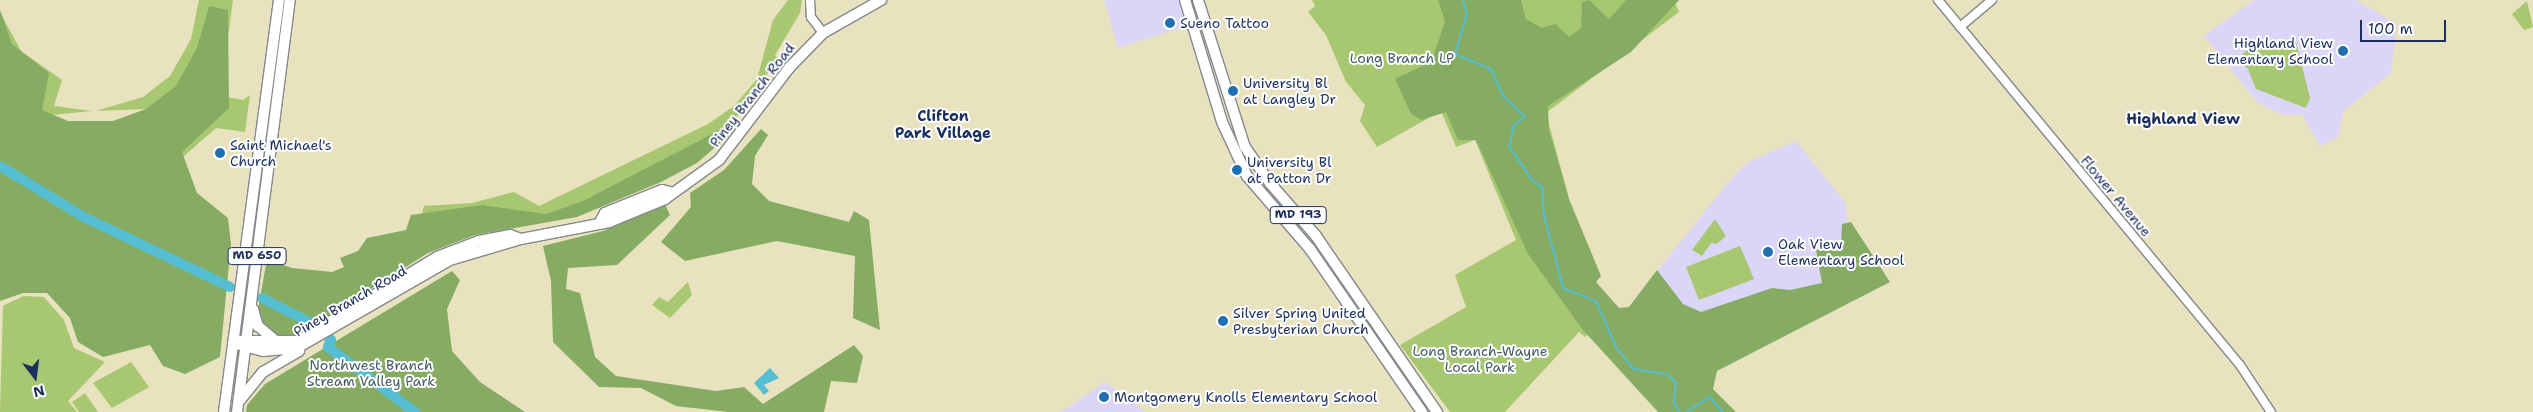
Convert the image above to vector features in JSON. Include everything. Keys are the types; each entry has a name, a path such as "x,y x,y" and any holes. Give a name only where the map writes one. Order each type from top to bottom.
{"main road":[{"name":"MD 650","path":"224,412 279,0"},
{"name":"MD 650","path":"238,407 290,0"},
{"name":"Piney Branch Road","path":"246,344 285,351 326,330 437,257 479,241 510,235 521,238 601,220 609,222 665,199 670,192 719,160 789,68 823,33 881,0"},
{"name":"MD 193","path":"1184,0 1222,122 1246,176 1310,249 1422,412"},
{"name":"MD 193","path":"1198,0 1245,147 1270,183 1316,236 1437,412"},
{"path":"252,303 262,332 282,344"},
{"name":"Piney Branch Road","path":"233,343 282,344 313,337"},
{"path":"238,407 263,372 313,337"}],"street":[{"path":"810,0 812,17 823,33"},
{"name":"Flower Avenue","path":"1938,0 2240,365 2271,412"},
{"path":"1960,26 1992,0"}],"shaded area":[{"path":"1104,0 1180,0 1187,26 1118,48"},
{"path":"2254,0 2356,0 2397,24 2391,73 2343,112 2338,137 2320,146 2302,115 2283,115 2257,102 2204,36"},
{"name":"Oak View Elementary School","path":"1796,141 1845,202 1849,233 1890,282 1717,371 1633,301 1735,174 1748,162"},
{"name":"Montgomery Knolls Elementary School","path":"1105,382 1145,412 1061,412"}],"green space":[{"path":"199,0 233,0 220,96 243,100 250,95 245,132 216,128 176,163 170,108 96,111 143,97 170,76 191,39"},
{"path":"788,0 802,0 800,13 775,55 778,59 736,118 709,146 578,211 481,226 410,258 424,206 472,203 514,192 539,206 708,124 734,106 757,79 773,20"},
{"path":"1312,0 1674,0 1679,12 1546,113 1581,243 1602,295 1615,307 1585,337 1579,332 1505,412 1450,412 1400,345 1466,307 1455,275 1516,240 1475,140 1456,147 1441,111 1377,147 1360,121 1365,105 1346,82 1326,35 1308,12 1315,6"},
{"path":"1438,0 1521,0 1526,19 1542,28 1556,24 1569,37 1581,28 1582,2 1589,0 1609,19 1626,0 1679,0 1631,52 1548,106 1549,130 1569,199 1601,276 1596,282 1619,308 1629,307 1657,270 1683,304 1701,312 1772,288 1790,290 1822,283 1816,250 1841,243 1842,224 1851,222 1890,282 1717,371 1713,389 1736,412 1658,412 1583,330 1528,254 1476,140 1458,140 1446,112 1421,120 1411,114 1395,79 1431,62 1445,22"},
{"path":"2527,1 2533,27 2524,30 2512,14"},
{"path":"209,6 228,10 229,108 182,152 197,193 228,218 231,244 220,357 185,374 163,366 150,345 103,357 78,342 70,318 47,293 23,293 0,301 0,10 12,44 49,73 42,110 68,121 113,121 146,109 176,86 197,48"},
{"path":"0,12 21,51 62,80 54,106 92,111 0,120"},
{"path":"2295,38 2310,98 2306,108 2256,89 2248,69 2237,59 2259,40 2274,45"},
{"path":"761,129 768,135 755,156 752,184 769,201 849,222 854,211 869,220 880,330 853,318 855,256 777,241 685,261 661,242 691,207 690,193 724,170"},
{"path":"720,130 727,137 697,163 661,182 577,217 475,235 428,253 299,334 280,337 266,331 257,315 267,259 292,268 332,272 344,267 340,258 358,251 367,238 406,230 411,215 482,205 546,214 583,201"},
{"path":"665,204 670,215 617,265 568,268 566,289 580,293 595,357 616,376 716,391 744,387 763,404 854,345 863,356 857,383 831,381 824,412 728,412 676,406 641,388 599,387 553,342 551,281 543,246 603,231"},
{"path":"1715,219 1726,236 1717,244 1711,243 1702,256 1692,250"},
{"path":"1740,246 1754,279 1699,300 1686,267"},
{"name":"Northwest Branch Stream Valley Park","path":"452,271 460,280 447,309 452,351 480,382 525,412 246,412 247,405 265,384"},
{"path":"688,282 692,295 670,318 652,305 659,297 668,302"},
{"path":"23,296 44,297 64,320 74,348 105,362 68,401 77,412 0,412 3,306"},
{"path":"131,362 149,387 112,408 93,383"},
{"path":"85,393 98,412 79,412 72,402"}],"water":[{"path":"770,368 779,378 764,385 769,391 764,395 754,383"}],"waterway":[{"path":"1463,0 1467,14 1455,54 1491,69 1503,96 1525,117 1514,125 1509,146 1532,180 1542,187 1544,215 1563,288 1596,301 1616,347 1633,369 1669,375 1676,383 1674,403 1680,412"},
{"path":"0,166 84,217 230,287"},
{"path":"262,298 317,326 331,340 328,347 415,412"},
{"path":"1686,412 1710,397 1723,412"}],"place":[{"name":"Sueno Tattoo","path":"1170,23"},
{"name":"Highland View Elementary School","path":"2343,51"},
{"name":"University Bl at Langley Dr","path":"1233,91"},
{"name":"Saint Michael's Church","path":"220,153"},
{"name":"University Bl at Patton Dr","path":"1237,170"},
{"name":"Oak View Elementary School","path":"1768,252"},
{"name":"Silver Spring United Presbyterian Church","path":"1223,321"},
{"name":"Montgomery Knolls Elementary School","path":"1104,397"}],"district":[{"name":"Highland View","path":"2183,120"},
{"name":"Clifton Park Village","path":"943,124"}],"park label":[{"name":"Long Branch LP","path":"1402,58"},
{"name":"Long Branch-Wayne Local Park","path":"1480,360"}]}
